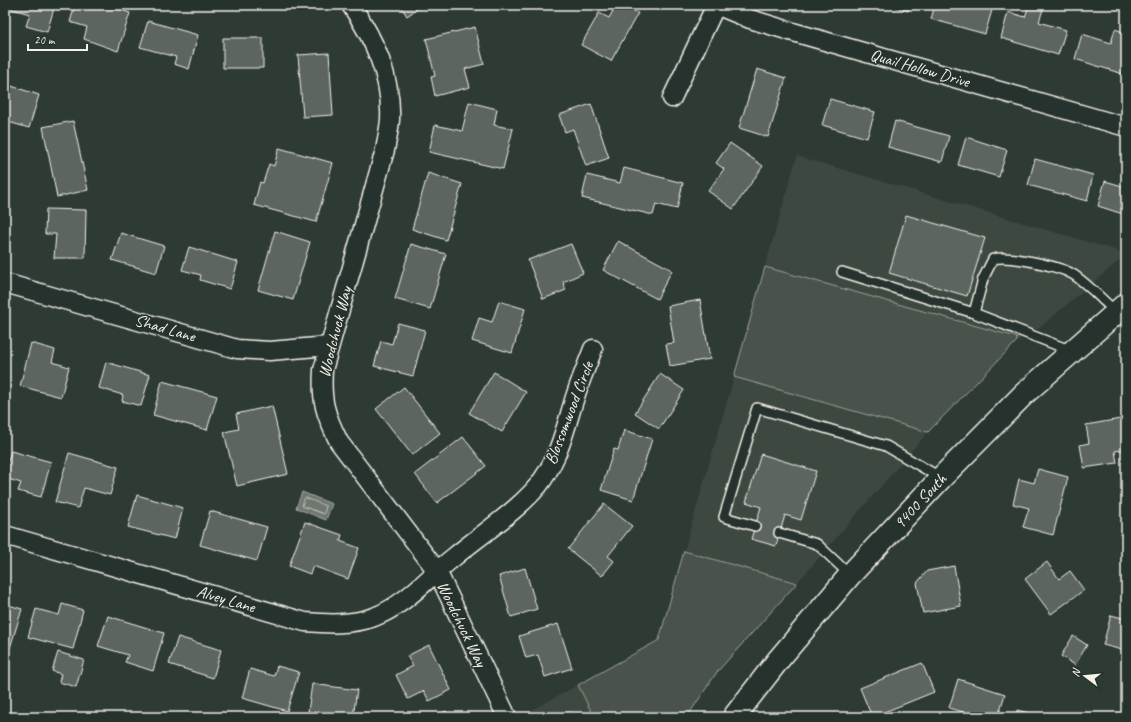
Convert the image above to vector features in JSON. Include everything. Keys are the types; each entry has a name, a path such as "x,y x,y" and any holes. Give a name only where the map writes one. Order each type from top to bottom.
{"main road":[{"name":"9400 South","path":"734,717 779,659 850,575 1024,394 1121,308"}],"street":[{"name":"Woodchuck Way","path":"351,5 365,26 380,55 387,87 390,119 385,150 328,346 323,370 322,394 327,419 339,442 437,571 507,717"},
{"path":"672,98 716,5"},
{"name":"Quail Hollow Drive","path":"716,5 750,19 1126,127"},
{"name":"Shad Lane","path":"5,282 238,349 270,351 328,346"},
{"name":"Blossomwood Circle","path":"437,571 523,501 542,480 558,453 575,395 593,349"},
{"name":"Alvey Lane","path":"5,535 305,622 328,624 352,623 375,616 397,604 417,590 437,571"}],"lane":[{"path":"974,313 983,279 993,259 1003,257 1028,260 1073,275 1121,308"},
{"path":"842,272 974,313 1072,351"},
{"path":"755,526 724,517 757,408 886,446 942,478"},
{"path":"779,533 817,544 850,575"}],"shaded area":[{"path":"797,156 1118,251 1122,258 1039,328 1017,341 1016,337 765,267"},
{"path":"765,267 1016,337 1017,341 928,432 734,377"},
{"path":"734,377 928,432 797,583 684,551"},
{"path":"684,551 797,583 717,672 687,717 594,717 578,685 659,640"},
{"path":"578,685 594,717 521,717 521,716"}],"water":[{"path":"302,492 332,504 326,520 296,508"}],"building":[{"path":"5,5 55,5 47,32 26,26 30,14 5,7"},
{"path":"75,5 106,5 130,13 118,51 84,39 87,27 70,22"},
{"path":"400,5 423,5 407,16"},
{"path":"616,5 624,5 638,13 611,61 581,45 599,13 609,18"},
{"path":"889,5 910,5 908,11"},
{"path":"935,5 973,5 992,10 985,34 931,19"},
{"path":"1029,5 1043,9 1039,22 1066,30 1058,55 1001,38 1008,12 1025,17"},
{"path":"148,21 198,35 189,69 174,64 176,57 140,47"},
{"path":"475,27 484,64 465,69 470,87 435,96 431,77 435,76 426,39"},
{"path":"1115,29 1126,33 1126,75 1075,59 1082,34 1111,43"},
{"path":"223,38 263,38 263,68 223,68"},
{"path":"329,53 333,115 303,117 298,55"},
{"path":"757,69 786,78 768,137 739,128"},
{"path":"5,84 39,95 29,128 5,121"},
{"path":"830,99 875,112 867,138 822,125"},
{"path":"469,102 497,109 494,125 513,129 503,169 429,152 435,125 462,131"},
{"path":"591,104 609,158 586,166 573,129 565,132 559,115"},
{"path":"73,121 88,190 57,197 43,127"},
{"path":"895,121 949,136 942,162 888,147"},
{"path":"966,137 1007,150 999,177 958,165"},
{"path":"730,143 763,166 733,209 708,191 724,169 716,163"},
{"path":"279,148 333,163 316,222 254,205 260,182 263,183 269,164 274,166"},
{"path":"1035,159 1093,175 1087,201 1028,185"},
{"path":"624,168 683,183 677,209 656,204 653,215 582,198 587,175 620,183"},
{"path":"428,173 462,184 446,240 412,229"},
{"path":"1105,181 1126,187 1126,215 1098,206"},
{"path":"46,209 86,210 85,258 54,258 56,234 45,234"},
{"path":"906,215 985,238 967,296 889,273"},
{"path":"275,231 310,242 293,300 258,290"},
{"path":"121,233 164,246 156,273 112,260"},
{"path":"618,241 672,270 657,299 603,270"},
{"path":"411,244 446,254 430,309 395,299"},
{"path":"571,244 583,273 563,282 566,290 543,299 528,260"},
{"path":"189,247 238,262 230,289 200,280 201,275 182,270"},
{"path":"700,300 710,359 670,366 666,344 674,343 668,306"},
{"path":"499,301 525,309 512,353 472,341 479,318 492,322"},
{"path":"398,323 425,330 413,376 374,366 381,341 392,344"},
{"path":"31,343 55,350 52,362 69,367 61,397 20,386"},
{"path":"106,362 150,375 141,406 122,401 123,395 99,388"},
{"path":"494,372 526,392 502,432 469,413"},
{"path":"660,374 684,390 659,429 635,413"},
{"path":"162,381 217,396 207,430 153,415"},
{"path":"404,387 440,433 412,455 376,409"},
{"path":"272,406 288,474 237,486 224,432 239,429 236,414"},
{"path":"1126,418 1126,449 1115,451 1117,463 1084,468 1080,445 1089,443 1086,425"},
{"path":"624,430 652,439 633,500 601,490 614,449 618,450"},
{"path":"463,437 486,466 437,503 415,474"},
{"path":"11,451 51,462 41,497 18,491 21,483 5,478 5,471"},
{"path":"69,453 118,467 110,495 84,488 78,508 55,502"},
{"path":"761,454 816,471 801,520 785,515 776,546 751,539 761,507 746,502"},
{"path":"1038,469 1068,477 1053,535 1023,527 1029,508 1013,504 1019,479 1034,483"},
{"path":"137,495 183,508 175,539 128,527"},
{"path":"604,504 632,526 608,556 614,561 602,576 568,549"},
{"path":"210,511 267,527 257,561 200,545"},
{"path":"305,522 342,535 340,541 359,548 348,579 313,566 310,574 289,566"},
{"path":"1047,562 1059,579 1070,571 1084,590 1051,614 1025,579"},
{"path":"954,566 961,606 923,613 917,583 927,571"},
{"path":"525,568 537,609 511,617 499,576"},
{"path":"5,604 22,609 10,648 5,646"},
{"path":"62,604 83,610 73,649 28,637 36,609 59,615"},
{"path":"1111,615 1126,619 1126,651 1103,645"},
{"path":"108,616 164,633 153,671 125,662 128,655 98,646"},
{"path":"558,624 572,668 545,677 538,655 526,658 519,636"},
{"path":"1073,636 1087,645 1075,665 1061,656"},
{"path":"178,637 221,650 213,678 169,664"},
{"path":"429,645 451,690 429,701 424,691 408,699 396,675 413,666 407,656"},
{"path":"58,652 84,660 76,687 59,682 61,674 52,671"},
{"path":"922,663 934,692 872,717 860,688"},
{"path":"277,666 299,672 287,711 242,698 250,669 274,676"},
{"path":"958,679 1005,694 998,717 980,717 949,708"},
{"path":"312,684 357,690 353,717 308,712"},
{"path":"1017,710 1044,717 1016,717"},
{"path":"446,711 448,717 434,717"},
{"path":"570,712 572,717 560,717"},
{"path":"360,714 374,717 359,717"}]}
